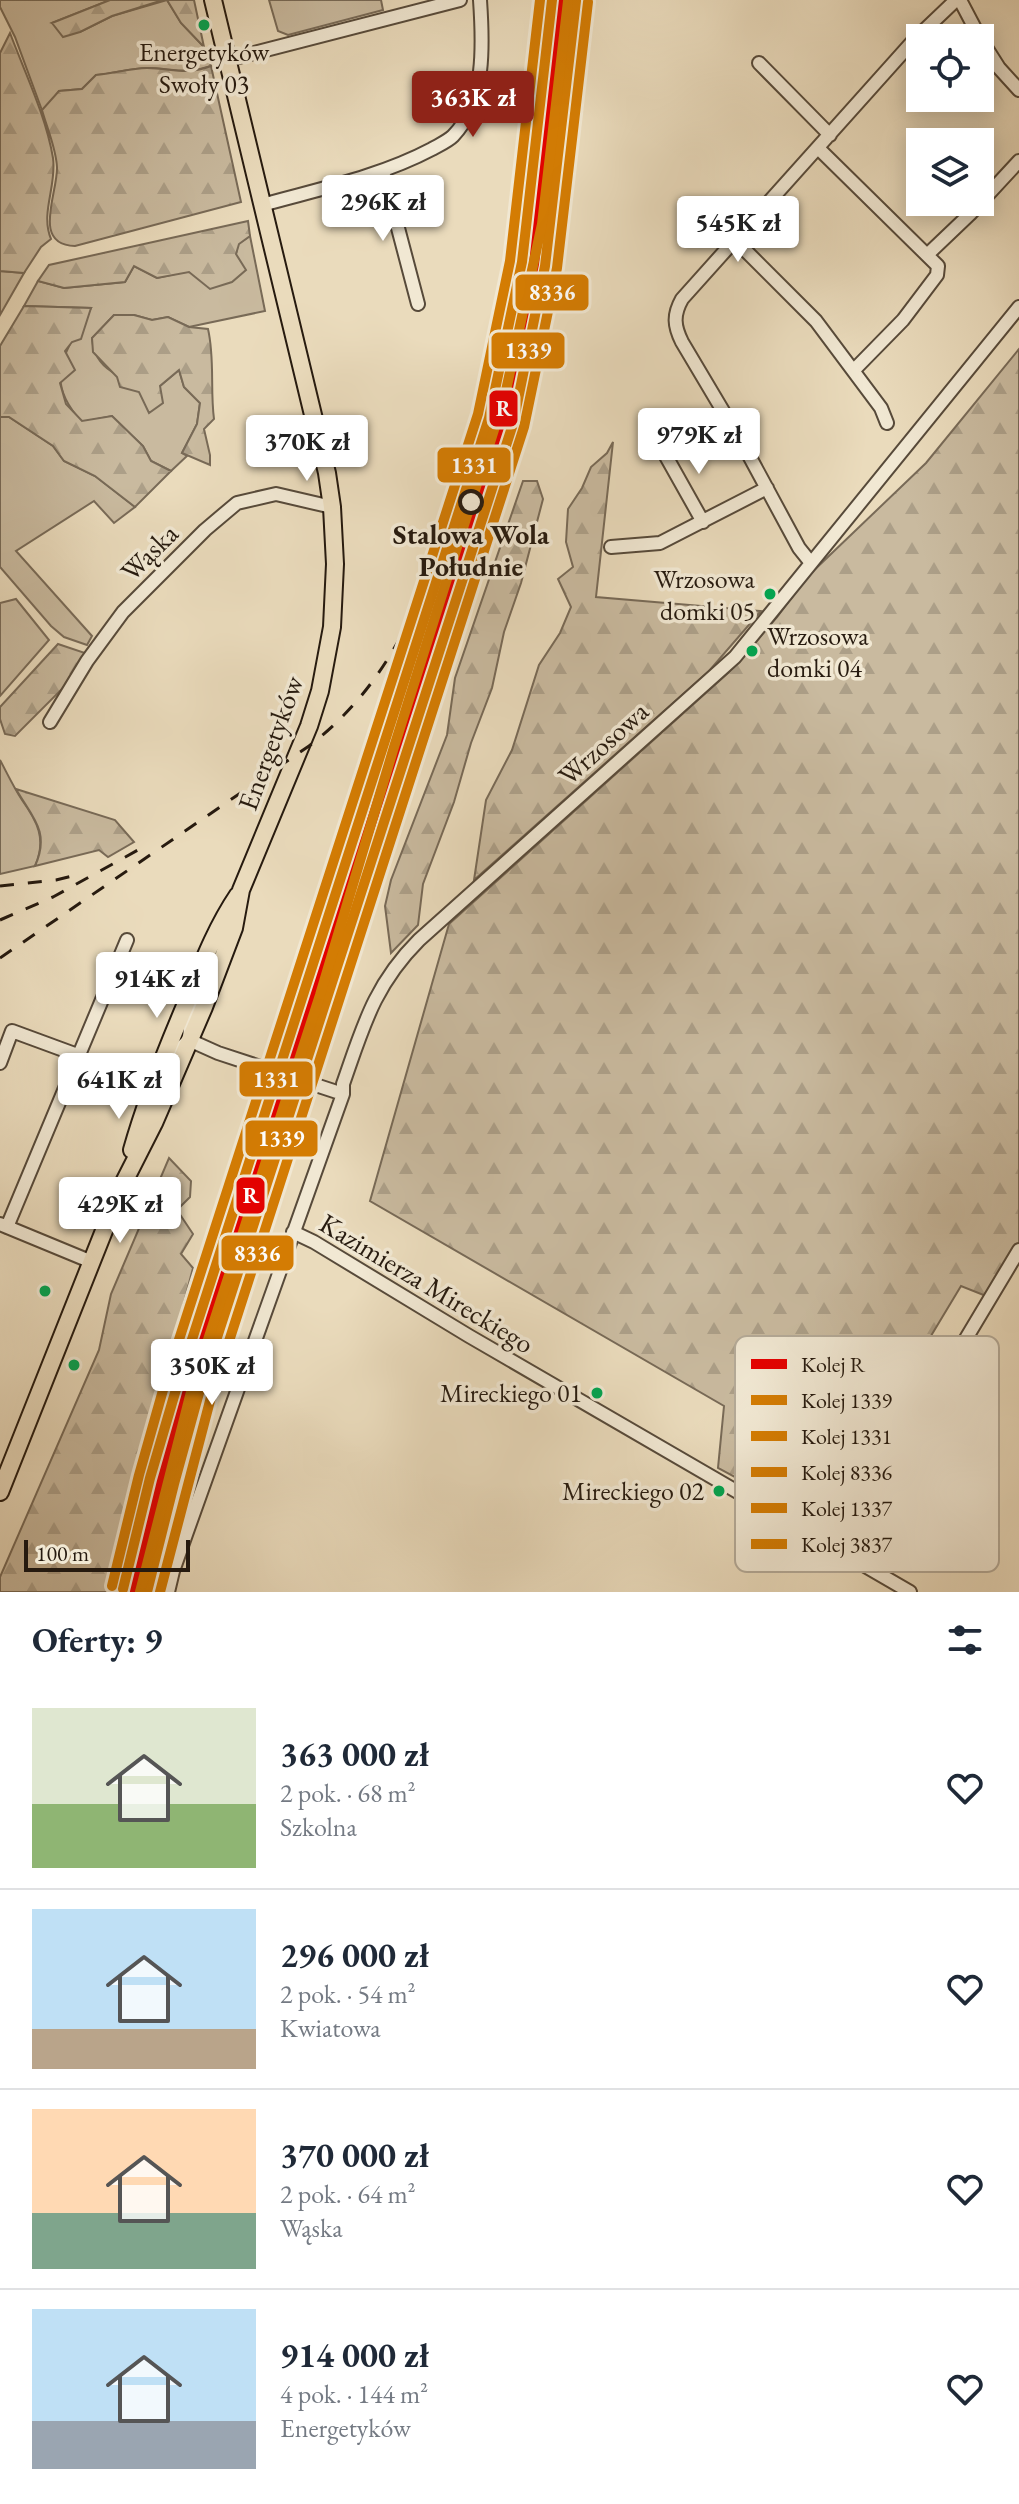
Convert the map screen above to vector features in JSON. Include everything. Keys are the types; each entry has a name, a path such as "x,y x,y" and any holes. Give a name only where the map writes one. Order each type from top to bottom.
{"main road":[{"name":"Energetyków","path":"121,1188 141,1116 160,1066 217,930 241,890 309,726 320,691 332,627 335,564 332,507 322,449 213,0"},
{"name":"Energetyków","path":"0,1492 5,1461 121,1188 154,1123 234,928 241,890"}],"street":[{"path":"227,60 460,0"},
{"path":"262,205 383,171 451,138 469,111 483,44 480,0"},
{"path":"811,563 799,548 682,342 675,325 677,308 914,40 958,0 972,24"},
{"path":"994,60 1019,90"},
{"path":"759,63 830,135"},
{"path":"818,148 938,266 937,275 903,320 854,370"},
{"path":"928,254 1019,161"},
{"path":"383,171 418,304"},
{"path":"735,240 816,321 881,408 887,423"},
{"name":"Wrzosowa","path":"168,1592 178,1556 343,1094 343,1084 372,1005 386,978 400,959 723,668 1019,307"},
{"path":"662,449 703,522"},
{"path":"611,547 660,543 767,488"},
{"name":"Wąska","path":"50,722 93,651 123,612 205,530 237,503 276,494 332,507"},
{"path":"92,1262 3,1226 80,1056 127,940"},
{"path":"160,1066 189,1040 192,989"},
{"path":"0,1063 12,1031 80,1056"},
{"path":"189,1040 218,1053 343,1094"},
{"name":"Kazimierza Mireckiego","path":"293,1232 735,1491"},
{"path":"968,1336 1019,1250"},
{"name":"Kazimierza Mireckiego","path":"875,1572 910,1592"}],"green space":[{"path":"0,0 110,0 52,23 80,32 112,16 167,0 181,23 204,47 211,66 186,71 141,68 96,75 82,89 59,91 43,113 15,37 0,7"},
{"path":"110,0 163,0 112,16 63,37 52,23"},
{"path":"167,0 194,0 204,47 181,23"},
{"path":"269,0 381,0 383,10 288,35 278,31"},
{"path":"10,33 45,126 54,168 47,219 51,239 41,247 24,273 0,271 0,53"},
{"path":"211,66 241,202 75,246 54,237 50,216 57,167 42,110 59,91 82,89 96,75 141,68 186,71"},
{"path":"248,221 250,236 239,244 236,254 246,270 232,282 210,289 189,272 157,278 134,266 125,282 64,288 38,281 49,265"},
{"path":"250,236 265,311 189,327 168,317 152,320 134,315 114,315 92,338 100,361 126,378 160,386 179,370 184,387 200,403 197,424 182,453 187,456 171,471 151,461 143,446 112,416 82,422 63,392 60,378 66,352 91,308 24,306 38,281 64,288 125,282 134,266 157,278 189,271 236,254 238,244"},
{"path":"0,271 24,273 0,315"},
{"path":"24,306 91,308 81,339 72,342 65,351 75,370 60,383 66,404 82,421 112,416 143,446 151,461 171,471 135,507 95,476 64,461 53,446 9,417 0,417 0,346"},
{"path":"114,315 134,315 152,320 168,317 189,327 208,329 214,419 204,429 210,465 182,453 197,424 200,403 184,387 179,370 160,386 163,403 149,413 139,392 120,387 117,377 93,352 92,338"},
{"path":"1019,349 1019,1250 991,1298 961,1286 931,1336 735,1336 735,1477 718,1468 724,1406 370,1201 449,924 728,673 807,577 926,463"},
{"path":"0,417 9,417 53,446 64,461 95,476 135,507 114,523 94,501 16,551 92,636 87,645 64,637 51,626 0,567"},
{"path":"613,442 596,597 761,611 709,671 474,880 486,800 512,750 539,665 560,633 571,607 558,579 573,567 566,542 568,509 591,467 607,453"},
{"path":"523,481 537,481 543,499 521,583 504,632 492,688 423,884 418,925 391,953 385,906 391,880 447,735 455,678"},
{"path":"16,599 49,640 0,696 0,603"},
{"path":"58,644 85,653 72,679 15,736 5,734 0,707"},
{"path":"0,760 36,823 40,847 35,866 0,874"},
{"path":"16,789 115,820 134,842 108,857 99,850 35,866 41,843 40,833"},
{"path":"169,1158 191,1181 190,1197 177,1210 193,1234 181,1254 193,1268 183,1306 189,1333 147,1475 122,1592 0,1592 0,1577 99,1350 111,1294"}],"railway":[{"path":"319,1011 368,887 505,464 529,380 556,227 570,97 571,0"},
{"path":"0,958 309,746 330,728 350,709 383,667 409,620 430,569"},
{"path":"0,920 53,897 147,845"},
{"path":"0,886 81,874"},
{"path":"199,1380 273,1152"}],"rail line":[{"name":"1337","path":"112,1586 165,1383 478,414 510,261 540,0"},
{"name":"1331","path":"123,1589 150,1478 177,1386 489,418 522,262 552,0"},
{"name":"R","path":"135,1592 188,1390 501,421 534,264 564,0"},
{"name":"3837","path":"140,1592 191,1392 320,995 505,395 542,224 568,1"},
{"name":"1339","path":"147,1592 199,1393 513,424 545,266 576,1"},
{"name":"8336","path":"160,1592 211,1397 524,427 557,268 588,2"}],"place":[{"name":"Energetyków Swoły 03","path":"204,25"},
{"name":"Stalowa Wola Południe","path":"471,502"},
{"name":"Wrzosowa domki 05","path":"770,594"},
{"name":"Wrzosowa domki 04","path":"752,651"},
{"name":"Mireckiego 01","path":"597,1393"},
{"name":"Mireckiego 02","path":"719,1491"}]}
